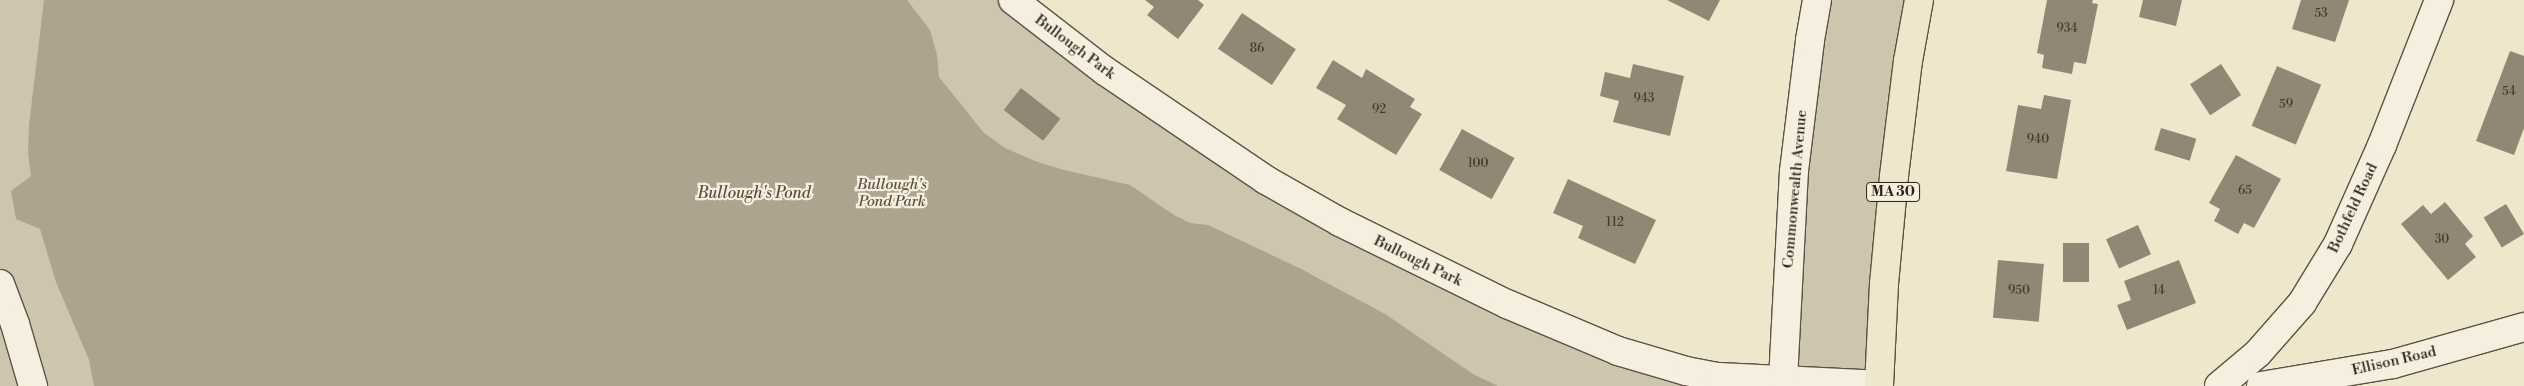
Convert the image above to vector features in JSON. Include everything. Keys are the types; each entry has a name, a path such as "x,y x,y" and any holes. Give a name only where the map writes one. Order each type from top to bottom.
{"main road":[{"name":"MA 30","path":"1879,385 1884,284 1894,176 1908,61 1919,0"}],"street":[{"name":"Bullough Park","path":"1013,0 1105,71 1266,180 1340,222 1426,266 1516,308 1648,361 1718,377 1879,385"},
{"name":"Commonwealth Avenue","path":"1783,380 1794,171 1810,40 1818,0"},
{"name":"Bothfeld Road","path":"2219,386 2258,353 2302,304 2338,244 2382,145 2439,0"},
{"path":"0,284 15,324 33,386"},
{"name":"Ellison Road","path":"2261,386 2393,364 2524,327"}],"green space":[{"name":"Bullough's Pond","path":"0,0 1013,0 1266,180 1566,329 1783,380 1817,0 1919,0 1879,386 0,386"}],"water":[{"name":"Bullough's Pond","path":"44,0 907,0 930,30 937,55 939,77 984,133 1005,148 1060,169 1130,185 1174,215 1190,223 1208,225 1301,269 1385,314 1473,374 1498,386 94,386 89,360 56,282 40,229 16,219 11,191 31,176 28,152 29,125"}],"building":[{"path":"1145,0 1198,0 1204,5 1178,39 1147,15 1154,7"},
{"path":"1667,0 1720,0 1709,21"},
{"path":"2047,0 2093,0 2092,3 2098,4 2086,64 2074,62 2072,74 2042,68 2044,55 2037,53"},
{"path":"2143,0 2182,0 2176,26 2139,17"},
{"path":"2301,0 2349,0 2335,42 2292,29"},
{"path":"1242,13 1296,49 1272,85 1218,49"},
{"path":"2510,51 2524,56 2524,128 2514,155 2476,141"},
{"path":"1333,60 1362,78 1366,69 1415,99 1410,107 1422,114 1396,155 1337,119 1346,105 1316,88"},
{"path":"1633,64 1684,76 1670,136 1613,122 1619,101 1600,96 1605,72 1630,78"},
{"path":"2221,64 2241,95 2210,115 2190,84"},
{"path":"2277,66 2321,85 2296,145 2252,126"},
{"path":"1021,88 1060,119 1043,141 1004,110"},
{"path":"2044,95 2071,100 2057,179 2006,171 2018,105 2041,109"},
{"path":"2161,128 2196,139 2190,161 2154,150"},
{"path":"1462,129 1514,158 1492,199 1439,170"},
{"path":"2236,155 2281,179 2254,228 2244,223 2238,234 2214,221 2220,209 2209,203"},
{"path":"1568,179 1656,220 1635,264 1578,238 1583,226 1553,213"},
{"path":"2445,202 2473,236 2465,244 2476,257 2448,280 2401,224 2423,205 2431,214"},
{"path":"2506,204 2524,234 2502,247 2484,217"},
{"path":"2138,225 2151,254 2119,268 2106,239"},
{"path":"2063,243 2089,243 2089,282 2063,282"},
{"path":"1998,260 2044,264 2039,322 1993,318"},
{"path":"2179,260 2196,303 2127,330 2117,305 2131,300 2124,281"}],"park label":[{"name":"Bullough's Pond Park","path":"892,192"}]}
